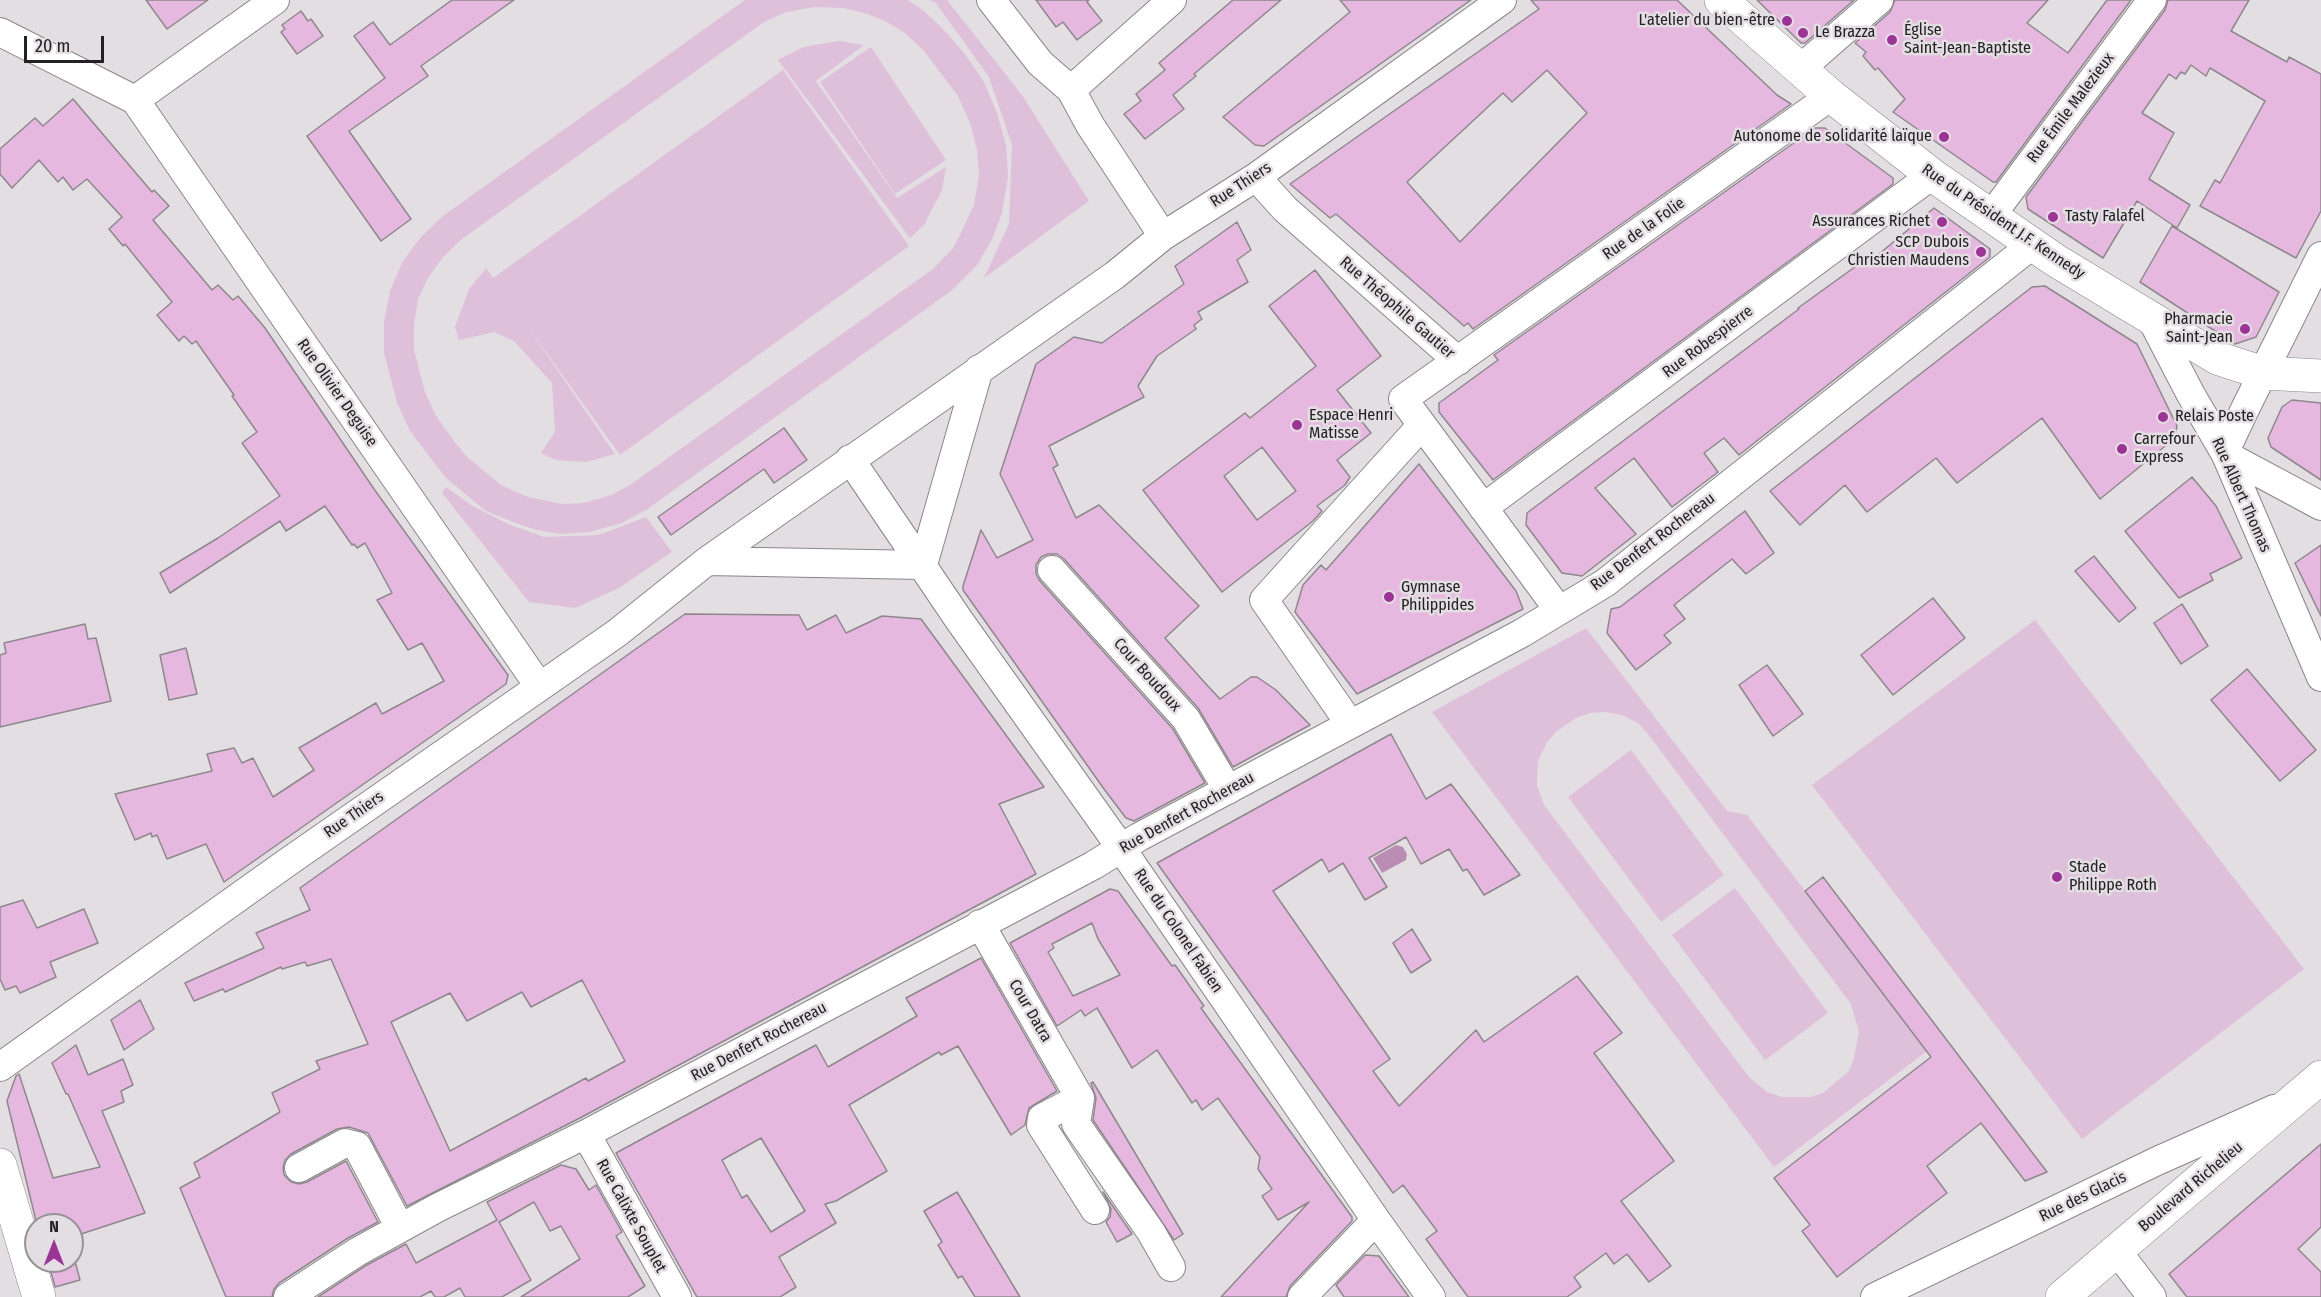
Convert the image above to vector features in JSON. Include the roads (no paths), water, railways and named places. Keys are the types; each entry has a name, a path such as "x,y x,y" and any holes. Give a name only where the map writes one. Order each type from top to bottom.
{"main road":[{"name":"Rue du Président J.F. Kennedy","path":"1720,0 1799,70 1932,175 2032,244 2217,358 2263,373 2321,376"},
{"name":"Boulevard Richelieu","path":"2062,1297 2321,1077"},
{"path":"0,1165 39,1297"}],"street":[{"path":"0,32 135,100 275,0"},
{"path":"991,0 1040,63 1071,90 1090,125 1163,236"},
{"path":"1071,90 1172,0"},
{"name":"Rue Thiers","path":"0,1066 538,686 617,633 707,561 1115,275 1163,236 1256,177 1502,0"},
{"path":"1799,70 1879,0"},
{"name":"Rue Émile Malezieux","path":"1991,216 2152,0"},
{"name":"Rue de la Folie","path":"1458,361 1831,96"},
{"name":"Rue Olivier Deguise","path":"135,100 538,686"},
{"name":"Rue Robespierre","path":"1483,508 1932,175"},
{"name":"Rue Théophile Gautier","path":"1256,177 1285,210 1458,361 1403,399 1558,609"},
{"name":"Rue Denfert Rochereau","path":"288,1297 357,1252 400,1228 586,1134 1094,865 1228,790 1522,633 1558,609 1605,583 2032,244"},
{"path":"2321,256 2232,437 2226,455 2321,506"},
{"name":"Rue Albert Thomas","path":"2151,318 2190,393 2226,455 2321,677"},
{"path":"707,561 923,565 980,369"},
{"path":"1350,724 1264,600 1422,425"},
{"name":"Rue du Colonel Fabien","path":"850,459 959,620 1121,848 1431,1297"},
{"name":"Cour Boudoux","path":"1052,570 1186,719 1228,790"},
{"name":"Cour Datra","path":"980,924 1080,1098"},
{"path":"1080,1098 1042,1118 1041,1125 1095,1210"},
{"path":"1080,1098 1076,1124 1151,1232 1172,1267"},
{"name":"Rue des Glacis","path":"1875,1297 2157,1161 2292,1101"},
{"name":"Rue Calixte Souplet","path":"586,1134 677,1297"},
{"path":"299,1168 345,1143 357,1146 400,1228"},
{"path":"1302,1297 1376,1220"},
{"path":"2116,1251 2152,1297"}],"place":[{"name":"L'atelier du bien-être","path":"1787,21"},
{"name":"Le Brazza","path":"1803,33"},
{"name":"Église Saint-Jean-Baptiste","path":"1892,40"},
{"name":"Autonome de solidarité laïque","path":"1944,137"},
{"name":"Tasty Falafel","path":"2053,217"},
{"name":"Assurances Richet","path":"1942,222"},
{"name":"SCP Dubois Christien Maudens","path":"1981,252"},
{"name":"Pharmacie Saint-Jean","path":"2245,329"},
{"name":"Relais Poste","path":"2163,417"},
{"name":"Espace Henri Matisse","path":"1297,425"},
{"name":"Carrefour Express","path":"2122,449"},
{"name":"Gymnase Philippides","path":"1389,597"},
{"name":"Stade Philippe Roth","path":"2057,877"}]}
